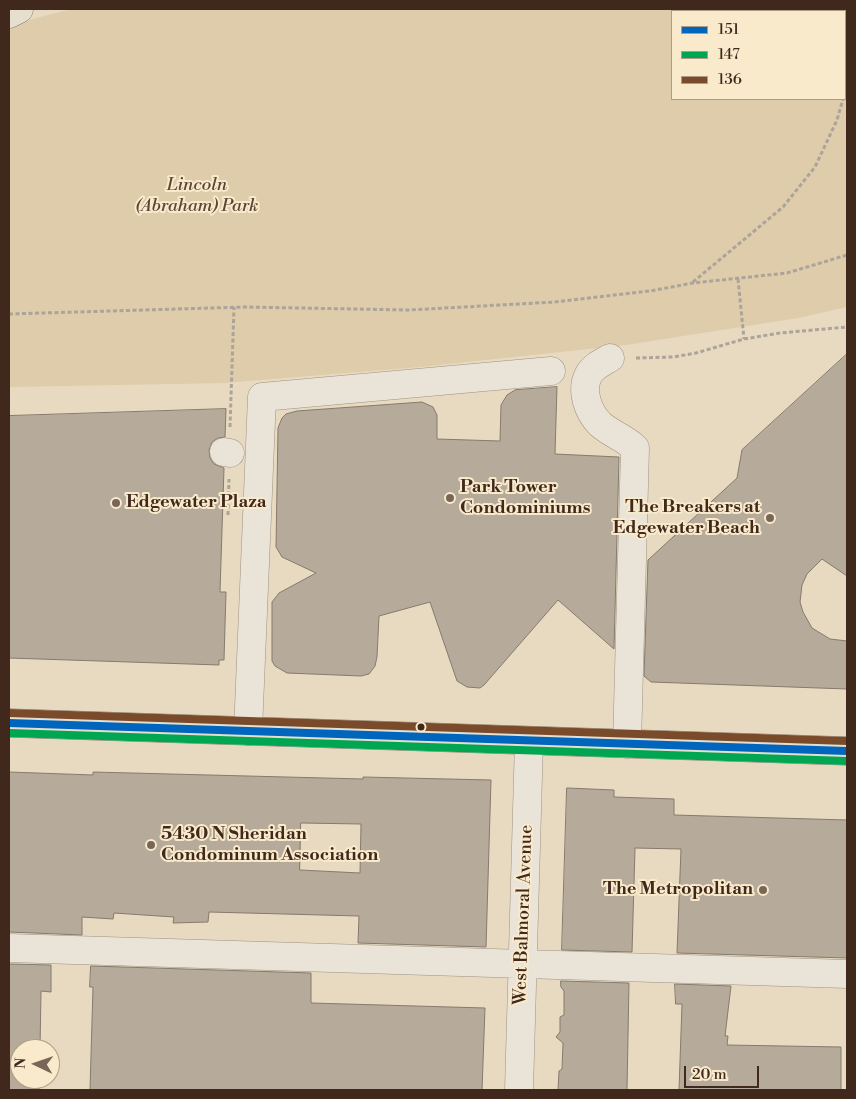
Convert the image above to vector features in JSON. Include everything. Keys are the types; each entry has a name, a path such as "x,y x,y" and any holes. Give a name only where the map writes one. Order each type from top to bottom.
{"main road":[{"path":"9,14 19,9"},
{"path":"9,723 847,751"}],"street":[{"path":"610,358 599,363 589,374 586,394 587,404 600,424 627,440 635,448 627,744"},
{"path":"248,731 262,397 551,371"},
{"name":"West Balmoral Avenue","path":"519,1090 529,741"},
{"path":"9,948 847,974"}],"path":[{"path":"693,282 783,207 815,167 837,120 843,100"},
{"path":"9,314 234,307 428,309 556,302 650,291 693,282 786,273 847,254"},
{"path":"738,279 744,339"},
{"path":"227,452 234,307"},
{"path":"610,358 673,357 696,353 744,339 780,333 847,327"}],"green space":[{"name":"Lincoln (Abraham) Park","path":"72,9 847,9 847,307 798,318 626,345 420,367 224,383 9,387 9,25"}],"building":[{"name":"The Breakers at Edgewater Beach","path":"847,354 847,576 822,559 807,574 802,585 800,602 812,628 830,639 847,641 847,689 651,682 644,676 648,560 737,478 742,450"},
{"name":"Park Tower Condominiums","path":"557,387 555,454 619,457 614,649 558,600 484,685 480,688 467,687 457,681 430,602 379,616 377,657 375,666 369,674 361,676 287,673 275,666 272,661 272,602 279,593 316,573 282,557 276,547 278,428 286,414 297,411 422,402 433,407 437,415 437,439 500,441 501,405 507,395 515,390"},
{"name":"Edgewater Plaza","path":"226,409 225,437 218,438 212,442 209,450 210,458 214,464 224,468 220,592 226,592 224,660 219,660 219,665 9,658 9,416"},
{"path":"9,772 93,775 93,772 363,779 363,777 491,780 486,947 358,943 359,916 209,912 208,922 173,923 174,917 114,913 113,919 82,917 82,935 9,932","holes":["301,823 361,824 360,873 300,870"]},
{"name":"The Metropolitan","path":"567,788 614,790 614,797 674,799 674,815 847,820 847,958 677,953 681,849 635,848 632,952 562,950"},
{"path":"9,964 51,965 51,992 41,991 40,1039 10,1039 10,1089 39,1090 9,1090"},
{"path":"91,966 311,973 311,1003 485,1008 482,1090 90,1090 93,987 90,987"},
{"path":"561,981 629,983 627,1090 558,1090 559,1071 562,1069 563,1043 556,1037 560,1032 560,1017 564,1015 564,991 561,987"},
{"path":"675,984 731,986 725,1036 728,1036 727,1045 841,1047 841,1090 679,1090 682,1004 676,1004"}],"transit line":[{"name":"136","path":"9,713 847,741"},
{"name":"151","path":"9,723 847,751"},
{"name":"147","path":"9,733 847,761"}],"place":[{"name":"Park Tower Condominiums","path":"450,498"},
{"name":"Edgewater Plaza","path":"116,503"},
{"name":"The Breakers at Edgewater Beach","path":"770,518"},
{"name":"5430 N Sheridan Condominum Association","path":"151,845"},
{"name":"The Metropolitan","path":"763,890"}]}
